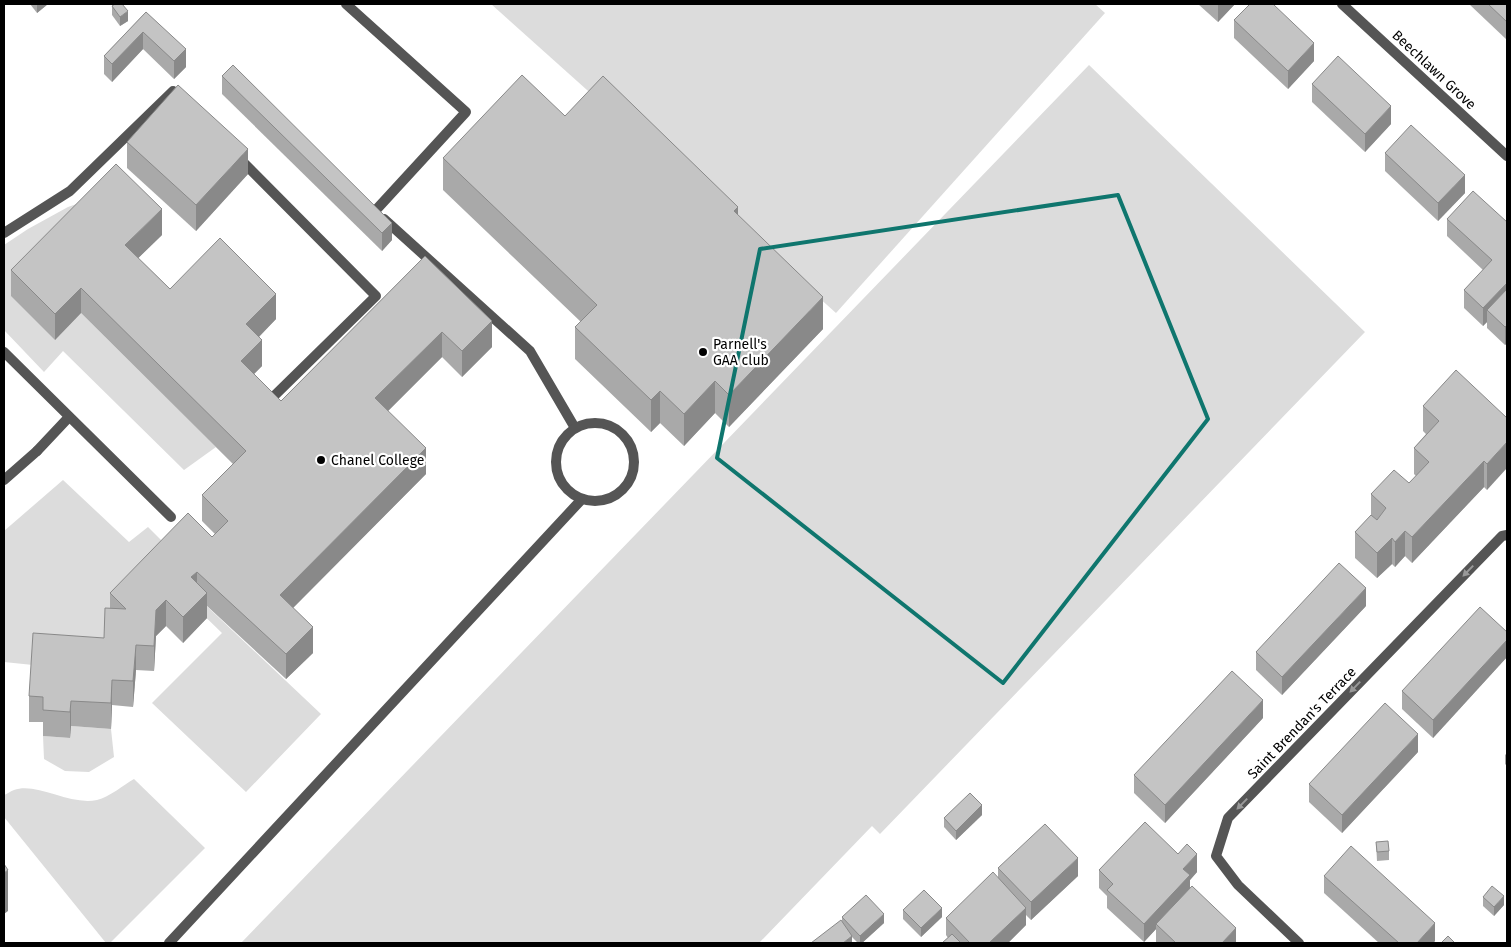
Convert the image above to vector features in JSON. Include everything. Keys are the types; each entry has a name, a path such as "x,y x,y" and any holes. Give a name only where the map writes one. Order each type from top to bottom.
{"street":[{"path":"346,4 466,112 371,208 530,351 575,428"},
{"name":"Beechlawn Grove","path":"1342,4 1507,156"},
{"path":"4,234 70,191 173,91 187,105"},
{"path":"229,148 376,296 273,397"},
{"path":"4,352 170,518"},
{"path":"4,480 69,417"},
{"path":"588,423 601,423 613,427 624,434 635,458 634,471 629,484 620,493 608,499 595,502 582,499 571,493 562,484 557,472 556,460 559,447 566,436 575,428 588,423"},
{"path":"169,943 582,499"},
{"name":"Saint Brendan's Terrace","path":"1299,943 1238,885 1216,856 1228,818 1505,535"}],"highlighted area":[{"path":"1118,195 1208,419 1003,683 717,458 760,249"}],"shaded area":[{"path":"491,4 1095,4 1105,13 836,313"},
{"path":"1089,65 1365,332 880,834 872,826 759,943 241,943"},
{"path":"116,190 55,340 81,313 216,447 184,470 63,351 44,372 4,330 4,245 28,229 68,207"},
{"path":"63,480 129,542 148,527 174,553 104,663 33,665 4,662 4,531"},
{"path":"197,597 321,714 246,792 152,703 222,633 191,603"},
{"path":"71,726 111,729 114,757 89,772 65,771 44,759 43,736 70,738"},
{"path":"134,779 205,848 110,943 106,943 4,817 4,795 23,788 76,800 97,800 112,794"}],"building":[{"path":"122,4 128,11 120,17 112,6"},
{"path":"1250,4 1273,4 1314,43 1288,71 1234,20"},
{"path":"1488,4 1507,4 1507,22"},
{"path":"146,12 186,49 174,61 143,32 112,64 104,56"},
{"path":"1338,56 1391,106 1365,134 1312,84"},
{"path":"233,65 392,223 382,233 222,76"},
{"path":"522,75 565,116 603,76 738,207 734,211 823,297 729,395 715,381 684,414 660,391 651,400 575,327 597,305 443,158"},
{"path":"178,85 248,149 196,205 127,142"},
{"path":"1411,125 1465,175 1438,203 1385,153"},
{"name":"Chanel College","path":"116,164 162,209 125,245 170,289 220,238 276,294 246,324 262,340 241,361 281,401 425,256 492,321 462,351 442,332 375,398 426,448 280,595 313,627 286,654 197,572 191,577 207,593 183,617 166,600 156,610 154,646 136,645 133,681 112,680 111,703 71,701 70,712 43,710 43,697 29,696 33,633 104,638 105,608 126,609 110,593 188,513 212,537 228,521 202,495 246,451 81,288 55,314 11,270"},
{"path":"1473,191 1507,222 1507,283 1483,308 1464,290 1492,260 1447,219"},
{"path":"1507,289 1507,325 1505,327 1487,310"},
{"path":"1456,370 1507,418 1507,442 1487,464 1484,461 1412,537 1405,531 1395,542 1392,538 1377,553 1355,532 1371,515 1377,520 1386,508 1371,494 1394,470 1409,483 1429,462 1414,448 1439,421 1423,406"},
{"path":"1339,563 1366,588 1282,677 1256,652"},
{"path":"1480,607 1507,632 1507,640 1433,720 1402,691"},
{"path":"1232,671 1263,700 1165,805 1134,775"},
{"path":"1385,703 1418,734 1342,815 1309,784"},
{"path":"970,793 982,805 956,831 944,818"},
{"path":"1145,822 1178,854 1187,844 1197,854 1183,869 1190,875 1144,924 1107,890 1113,884 1099,870"},
{"path":"1045,824 1078,858 1031,902 998,868"},
{"path":"1388,841 1389,851 1377,852 1376,842"},
{"path":"1351,846 1435,923 1417,943 1399,943 1324,876"},
{"path":"4,864 8,870 4,873"},
{"path":"993,872 1026,908 989,943 970,943 946,918"},
{"path":"1192,886 1236,928 1222,943 1176,943 1156,924"},
{"path":"1492,886 1504,896 1494,907 1483,897"},
{"path":"924,890 942,908 921,928 903,910"},
{"path":"866,895 884,914 860,936 842,917"},
{"path":"841,920 852,936 843,943 811,943"},
{"path":"952,934 961,943 942,943"},
{"path":"1448,936 1455,943 1441,943"}],"place":[{"name":"Parnell's GAA club","path":"703,352"},
{"name":"Chanel College","path":"321,460"}]}
